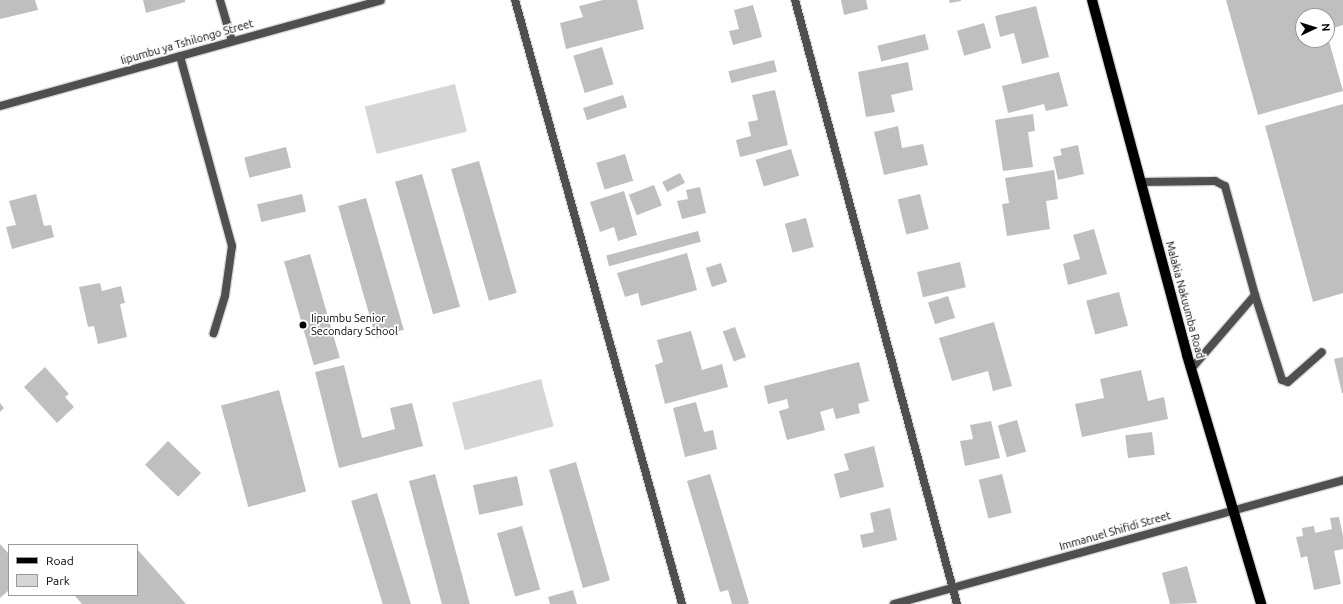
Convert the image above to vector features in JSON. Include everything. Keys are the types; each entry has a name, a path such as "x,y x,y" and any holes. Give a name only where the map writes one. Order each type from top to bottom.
{"main road":[{"name":"Malakia Nakuumba Road","path":"1092,0 1192,368 1261,604"}],"street":[{"path":"220,0 232,41"},
{"name":"Iipumbu ya Tshilongo Street","path":"0,106 381,0"},
{"path":"516,0 682,604"},
{"path":"795,0 957,604"},
{"path":"180,56 232,246 225,296 214,333"},
{"path":"1141,182 1215,181 1224,186 1255,295 1282,380 1288,382 1322,352"},
{"path":"1192,368 1255,295"},
{"name":"Immanuel Shifidi Street","path":"894,604 1343,480"}],"green space":[{"path":"455,84 467,132 377,154 365,106"},
{"path":"541,379 554,426 465,450 452,403"}],"building":[{"path":"0,0 35,0 38,10 0,19"},
{"path":"143,0 185,0 185,2 146,13"},
{"path":"603,0 637,0 644,29 566,49 560,23 583,17 579,6"},
{"path":"841,0 866,0 868,9 844,15"},
{"path":"949,0 961,0 961,1 950,3"},
{"path":"1226,0 1343,0 1343,25 1335,28 1335,8 1295,8 1295,48 1331,48 1343,91 1258,115"},
{"path":"753,5 762,37 733,45 729,31 739,29 734,10"},
{"path":"1036,6 1049,57 1022,64 1014,33 1000,37 995,16"},
{"path":"984,23 991,48 964,56 957,31"},
{"path":"925,34 929,50 881,61 877,46"},
{"path":"602,47 613,84 585,93 573,56"},
{"path":"774,60 777,72 731,83 728,71"},
{"path":"908,62 913,90 891,95 895,112 866,117 858,72"},
{"path":"1059,72 1068,106 1046,111 1044,104 1008,113 1002,86"},
{"path":"775,90 788,145 740,157 736,140 751,136 748,122 758,120 752,95"},
{"path":"623,95 627,107 587,120 583,108"},
{"path":"1343,104 1343,293 1313,302 1265,126"},
{"path":"1033,114 1035,131 1028,132 1033,167 1003,171 995,120"},
{"path":"898,126 902,148 923,144 928,165 884,175 874,132"},
{"path":"1078,145 1084,174 1058,180 1053,157 1062,155 1060,149"},
{"path":"286,147 291,167 249,178 244,157"},
{"path":"791,149 799,176 764,187 756,160"},
{"path":"625,154 633,181 604,190 596,163"},
{"path":"479,161 517,293 489,301 451,169"},
{"path":"1054,170 1058,199 1046,201 1050,229 1007,236 1002,204 1009,203 1005,178"},
{"path":"680,173 685,183 667,192 662,182"},
{"path":"422,174 460,307 433,314 395,182"},
{"path":"654,185 662,206 637,215 629,195"},
{"path":"700,187 706,213 682,219 677,201 688,199 686,190"},
{"path":"624,191 637,235 618,241 614,227 600,232 590,202"},
{"path":"36,194 44,226 51,225 54,237 12,249 6,227 16,225 9,201"},
{"path":"302,194 306,212 261,222 257,204"},
{"path":"920,194 929,229 906,234 898,200"},
{"path":"366,198 404,330 376,338 338,206"},
{"path":"806,218 814,247 793,253 785,224"},
{"path":"1094,229 1107,274 1068,285 1063,264 1080,259 1073,235"},
{"path":"698,231 701,242 609,266 606,256"},
{"path":"687,253 697,290 641,306 638,293 625,297 617,273"},
{"path":"310,254 340,358 314,365 284,261"},
{"path":"960,262 966,287 923,297 917,272"},
{"path":"721,263 727,282 712,287 706,268"},
{"path":"100,283 102,291 121,286 125,303 120,304 127,337 98,344 94,326 88,327 79,287"},
{"path":"1119,292 1128,326 1095,335 1086,301"},
{"path":"948,296 955,318 935,324 928,302"},
{"path":"994,322 1012,386 993,391 988,371 952,381 939,338"},
{"path":"735,327 746,357 734,362 723,331"},
{"path":"691,331 702,370 722,364 728,387 665,404 655,365 663,362 657,340"},
{"path":"1343,357 1343,393 1342,393 1334,359"},
{"path":"859,362 869,401 858,404 860,413 836,419 833,408 820,412 825,430 787,440 779,411 789,408 787,399 768,404 764,386"},
{"path":"344,365 362,438 395,429 390,408 412,403 423,446 339,468 315,372"},
{"path":"45,367 69,394 65,397 74,407 57,423 24,387"},
{"path":"1141,370 1148,401 1164,397 1168,419 1082,437 1075,404 1104,398 1100,379"},
{"path":"279,390 306,491 248,507 221,406"},
{"path":"696,402 704,432 713,430 717,449 685,457 673,408"},
{"path":"0,403 4,408 0,412"},
{"path":"1017,420 1026,452 1007,457 998,426"},
{"path":"991,421 1000,458 965,466 960,441 973,439 970,425"},
{"path":"1152,432 1155,455 1128,458 1125,435"},
{"path":"168,441 201,473 178,497 145,465"},
{"path":"874,446 884,487 840,498 834,474 849,470 844,454"},
{"path":"576,462 610,580 583,588 549,470"},
{"path":"435,474 470,604 442,604 409,481"},
{"path":"710,474 749,603 747,604 732,604 728,590 720,592 687,481"},
{"path":"1002,474 1012,513 988,519 979,480"},
{"path":"517,476 523,505 479,515 473,485"},
{"path":"377,493 411,604 383,604 351,501"},
{"path":"890,508 897,540 863,548 860,535 874,532 870,513"},
{"path":"1339,517 1343,536 1343,549 1334,551 1341,584 1314,590 1307,556 1301,558 1296,537 1303,536 1302,528 1314,526 1315,533 1332,529 1330,518"},
{"path":"522,526 540,589 515,597 497,533"},
{"path":"0,544 8,553 8,591 0,598"},
{"path":"138,550 186,604 82,604 75,596 138,596"},
{"path":"1187,566 1197,603 1170,604 1162,573"},
{"path":"573,590 577,604 550,604 548,597"}],"place":[{"name":"Iipumbu Senior Secondary School","path":"303,325"}]}
